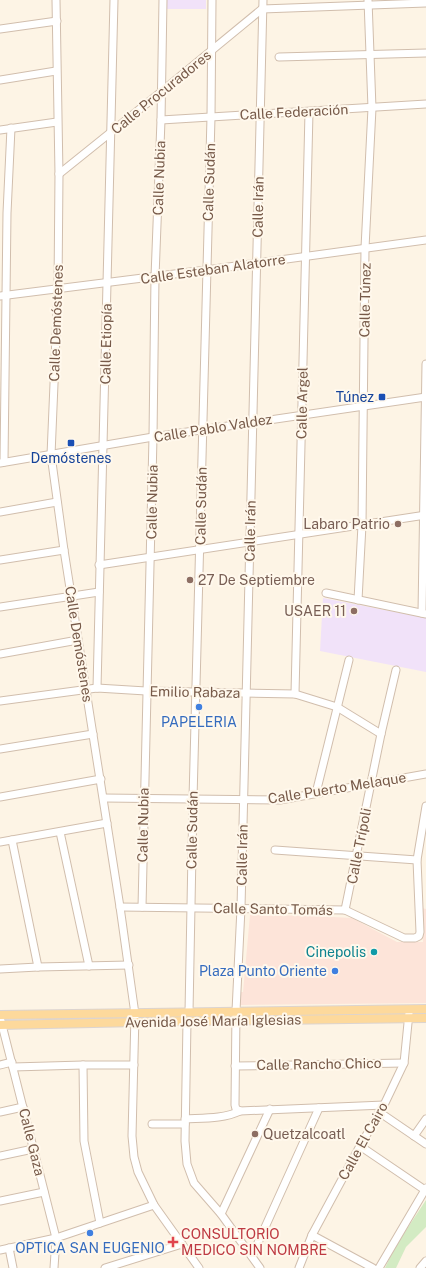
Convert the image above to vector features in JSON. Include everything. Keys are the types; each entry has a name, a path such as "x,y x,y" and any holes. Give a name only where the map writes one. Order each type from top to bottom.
{"main road":[{"name":"Avenida José María Iglesias","path":"0,1021 189,1012 426,1009"},
{"path":"354,1010 355,1019"},
{"name":"Avenida José María Iglesias","path":"0,1021 136,1023 236,1020 426,1018"}],"street":[{"name":"Calle Demóstenes","path":"56,0 56,71 59,174 58,289 51,455 64,550 104,798 135,1014 136,1023 132,1136 134,1157 138,1172 154,1205 199,1268"},
{"name":"Calle Etiopía","path":"97,688 114,0"},
{"name":"Calle Nubia","path":"142,907 153,437 155,276 161,120 163,0"},
{"name":"Calle Sudán","path":"189,1012 206,270 211,117 212,0"},
{"name":"Calle Irán","path":"238,1110 235,1105 236,1011 244,800 245,693 250,542 262,0"},
{"path":"262,9 369,2 426,3"},
{"name":"Calle Túnez","path":"358,600 362,525 365,248 372,108 369,2"},
{"name":"Calle Procuradores","path":"59,174 262,9"},
{"path":"0,29 57,21"},
{"path":"279,57 426,53"},
{"path":"0,80 56,71"},
{"name":"Calle Federación","path":"161,120 426,104"},
{"name":"Calle Argel","path":"295,694 309,112"},
{"path":"0,130 57,122"},
{"path":"2,463 3,296 11,128"},
{"path":"0,219 7,213"},
{"name":"Calle Esteban Alatorre","path":"3,296 426,240"},
{"path":"326,593 424,614 426,364"},
{"name":"Calle Pablo Valdez","path":"2,463 203,429 426,397"},
{"path":"0,512 57,502"},
{"path":"99,565 425,515"},
{"path":"0,560 64,550"},
{"path":"0,607 99,592"},
{"path":"0,654 78,640"},
{"path":"316,793 349,660"},
{"name":"Calle Trípoli","path":"345,910 381,734 396,670"},
{"name":"Emilio Rabaza","path":"0,701 97,688 146,691 295,694 337,707 381,734"},
{"path":"0,749 93,734"},
{"name":"Calle Puerto Melaque","path":"104,798 280,800 426,774"},
{"path":"0,797 101,779"},
{"path":"422,902 417,860 426,806"},
{"path":"0,842 107,823"},
{"path":"60,832 89,966"},
{"path":"12,840 38,967"},
{"path":"275,850 417,860"},
{"path":"418,872 426,874"},
{"name":"Calle Santo Tomás","path":"120,907 345,910 404,938 412,939 419,936 422,902"},
{"path":"0,969 129,965"},
{"name":"Calle El Cairo","path":"299,1268 312,1235 384,1105 404,1063 410,1009"},
{"name":"Calle Gaza","path":"0,1021 56,1238 54,1268"},
{"path":"186,1021 185,1152 190,1174 194,1183 220,1214 260,1268"},
{"name":"Calle Rancho Chico","path":"235,1066 404,1063"},
{"path":"0,1064 134,1065"},
{"path":"83,1065 84,1141 100,1223"},
{"path":"152,1124 214,1118 231,1115 238,1110 384,1105"},
{"path":"0,1112 23,1107"},
{"path":"252,1256 320,1108"},
{"path":"220,1214 270,1109"},
{"path":"379,1112 426,1144"},
{"path":"414,1136 426,1119"},
{"path":"360,1146 425,1189 379,1268"},
{"path":"0,1156 34,1149"},
{"path":"0,1201 44,1192"},
{"path":"0,1250 56,1238 154,1205"},
{"path":"312,1235 373,1268"},
{"path":"105,1268 182,1244"},
{"path":"9,1248 12,1268"},
{"path":"420,1268 426,1261"}],"shaded area":[{"path":"167,0 206,0 206,9 167,9"},
{"path":"323,598 426,618 426,672 320,651"},
{"name":"Plaza Punto Oriente","path":"422,908 426,909 426,1003 240,1005 240,992 243,992 250,915 352,918 397,942 423,942"}],"green space":[{"path":"426,1200 426,1227 406,1247 396,1268 385,1268 395,1247"}],"place":[{"name":"Túnez","path":"382,397"},
{"name":"Demóstenes","path":"71,443"},
{"name":"Labaro Patrio","path":"398,524"},
{"name":"27 De Septiembre","path":"190,580"},
{"name":"USAER 11","path":"354,611"},
{"name":"PAPELERIA","path":"199,707"},
{"name":"Cinepolis","path":"374,952"},
{"name":"Plaza Punto Oriente","path":"335,971"},
{"name":"Quetzalcoatl","path":"255,1134"},
{"name":"OPTICA SAN EUGENIO","path":"90,1233"},
{"name":"CONSULTORIO MEDICO SIN NOMBRE","path":"173,1242"}]}
